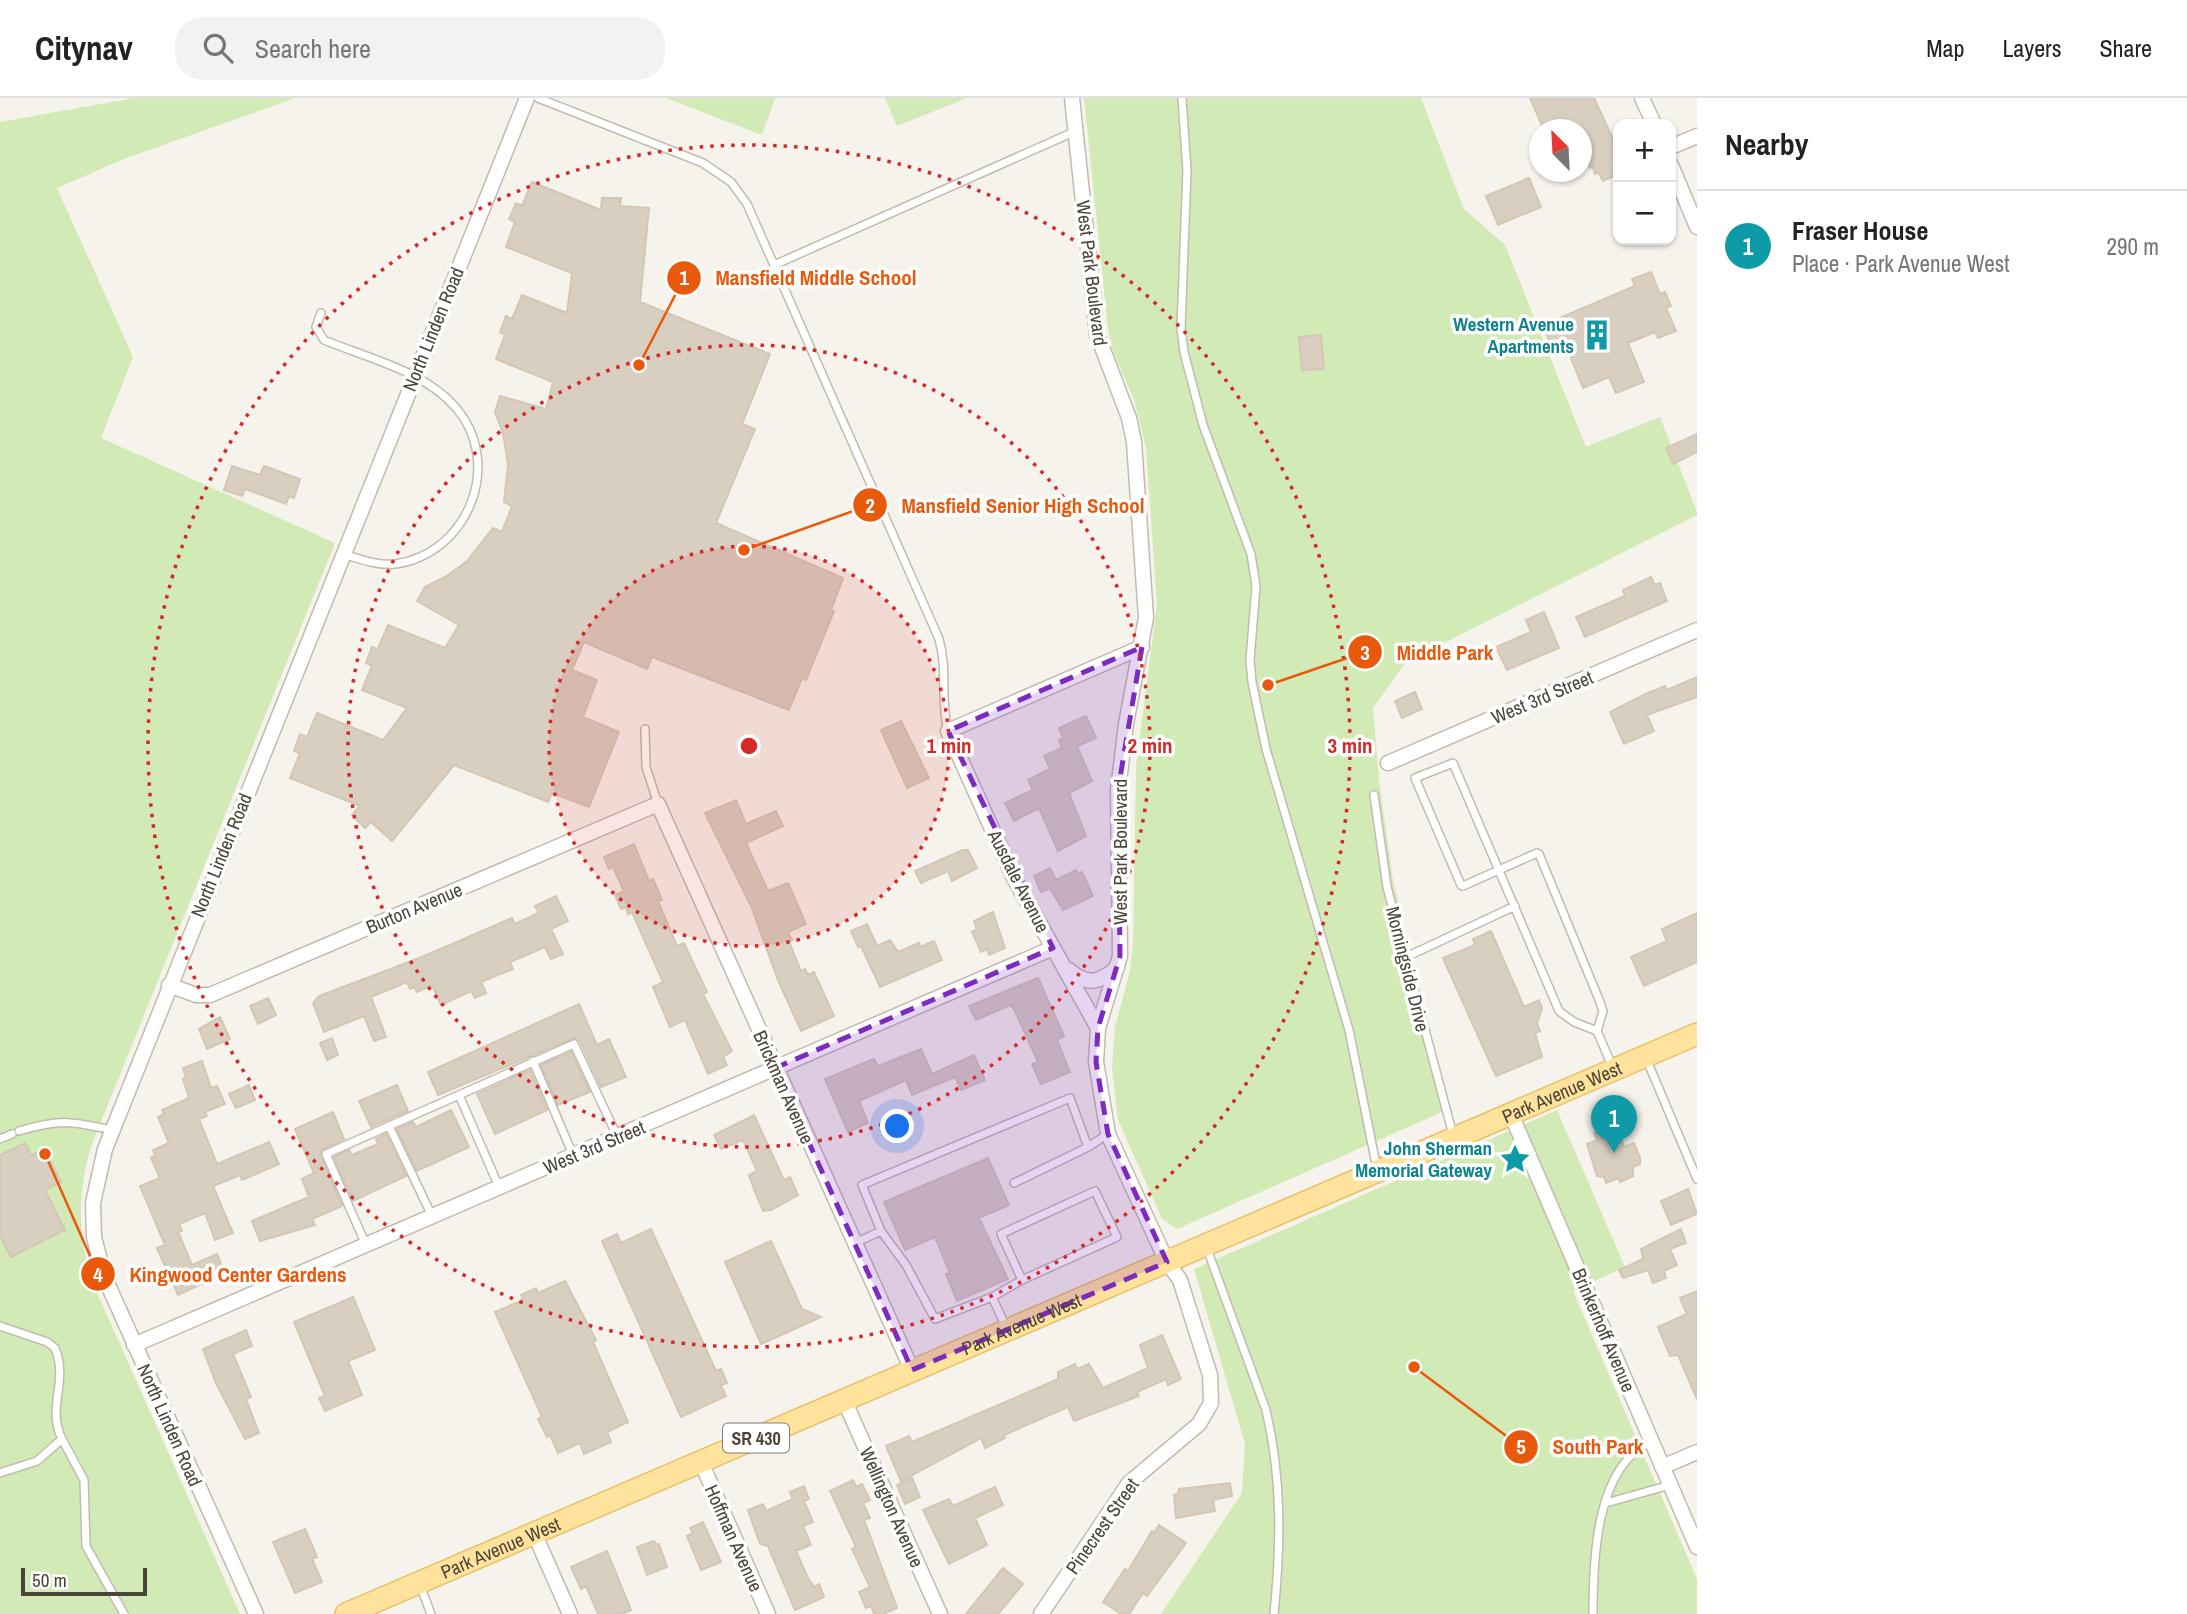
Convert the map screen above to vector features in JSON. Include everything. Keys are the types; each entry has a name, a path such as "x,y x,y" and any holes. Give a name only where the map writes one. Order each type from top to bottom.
{"main road":[{"name":"Park Avenue West","path":"346,1614 1697,1034"}],"street":[{"name":"North Linden Road","path":"256,1614 104,1276 94,1237 95,1186 112,1130 169,985 527,98"},
{"name":"West Park Boulevard","path":"1072,98 1097,334 1129,418 1137,464 1146,602 1142,647 1124,734 1118,790 1121,946 1118,967 1098,1028 1097,1073 1108,1134 1167,1262"},
{"path":"1642,98 1652,119"},
{"path":"1676,145 1697,136"},
{"path":"1676,177 1697,227"},
{"name":"West 3rd Street","path":"1388,763 1697,630"},
{"path":"948,731 1142,647"},
{"name":"Ausdale Avenue","path":"948,731 1014,878 1098,1028"},
{"name":"Burton Avenue","path":"169,985 196,995 210,995 657,804"},
{"name":"Brickman Avenue","path":"657,804 912,1370"},
{"name":"West 3rd Street","path":"134,1345 1053,948"},
{"path":"1062,963 1086,982 1104,979 1118,967"},
{"name":"Brinkerhoff Avenue","path":"1511,1114 1697,1547"},
{"name":"Pinecrest Street","path":"1041,1614 1129,1483 1199,1424 1211,1403 1212,1384 1203,1352 1180,1280 1167,1262"},
{"name":"Wellington Avenue","path":"844,1399 940,1614"},
{"path":"1662,1467 1697,1452"},
{"name":"Hoffman Avenue","path":"701,1462 768,1614"},
{"path":"534,1533 570,1614"}],"lane":[{"path":"538,98 719,172 747,204 939,639 944,665 942,707 948,731"},
{"path":"1182,98 1187,171 1181,328 1184,352 1203,425 1251,554 1256,586 1250,660 1252,682 1266,749 1349,1030 1378,1173"},
{"path":"774,265 1076,131"},
{"path":"321,313 316,327 317,333 324,340 414,376 446,396 469,426 479,462 474,498 457,528 442,544 416,559 380,564 343,554"},
{"path":"645,729 646,767 657,804"},
{"path":"1597,1031 1574,1022 1559,1011 1500,869 1452,762 1415,778 1459,884 1463,886 1500,869 1539,854 1600,1002 1603,1011 1597,1031 1614,1070"},
{"name":"Morningside Drive","path":"1374,795 1380,851 1404,958 1455,1139"},
{"path":"1404,958 1515,906"},
{"path":"366,1245 326,1154 533,1061 574,1044 617,1136"},
{"path":"1646,1057 1697,1180"},
{"path":"533,1061 573,1155"},
{"path":"459,1095 499,1187"},
{"path":"1022,1280 1002,1234 1095,1191 1117,1237 1022,1280 992,1297 935,1319 906,1265 881,1231 862,1185 1070,1098 1088,1147"},
{"path":"0,1139 15,1132 63,1121 112,1130"},
{"path":"389,1126 432,1217"},
{"path":"1014,1183 1088,1147 1108,1134"},
{"path":"855,1242 881,1231"},
{"path":"1206,1245 1266,1410 1272,1435 1281,1521 1274,1614"},
{"path":"992,1297 1008,1329"},
{"path":"0,1326 47,1342 55,1348 62,1380 53,1416 84,1480 86,1546 124,1614"},
{"path":"0,1473 37,1461 62,1439"},
{"path":"1593,1614 1595,1553 1606,1503 1620,1467 1631,1453 1652,1442"},
{"path":"1606,1503 1670,1485"},
{"path":"419,1583 431,1614"}],"highlighted area":[{"path":"1142,647 1118,790 1120,956 1098,1028 1096,1062 1108,1134 1167,1262 912,1370 775,1068 1053,948 948,731"}],"green space":[{"path":"134,98 295,98 124,159 57,188 133,357 101,438 335,543 92,1144 82,1195 82,1228 91,1279 240,1614 0,1614 0,122"},
{"path":"666,98 775,98 762,135"},
{"path":"885,98 967,98 897,126"},
{"path":"1084,98 1421,98 1464,209 1505,245 1586,447 1660,417 1697,512 1697,515 1406,662 1373,708 1379,780 1393,880 1434,1054 1451,1108 1177,1229 1162,1219 1118,1120 1112,1067 1115,1027 1130,971 1133,942 1136,766 1157,604 1146,448 1134,400 1114,354 1108,329"},
{"path":"1557,1110 1625,1267 1573,1291 1697,1579 1697,1614 1161,1614 1242,1493 1245,1444 1194,1269"}],"building":[{"path":"1530,98 1594,98 1613,139 1613,176 1603,181 1592,167 1592,119 1539,119"},
{"path":"1529,178 1541,207 1498,225 1486,196"},
{"path":"532,182 601,210 602,198 621,198 620,206 649,208 640,302 770,354 742,424 755,429 716,523 843,578 831,610 834,611 806,680 802,678 789,710 652,657 647,669 584,642 572,670 597,680 583,717 619,732 589,807 552,793 548,802 454,765 392,841 371,822 365,828 352,815 360,806 290,778 300,753 294,751 300,734 307,737 317,713 383,740 407,708 362,690 372,666 366,663 372,647 378,649 388,625 445,648 459,625 417,601 425,587 447,576 467,561 493,528 502,532 512,506 504,502 508,464 503,433 495,412 500,396 546,409 553,382 496,359 505,335 500,332 506,316 512,319 522,295 567,313 572,273 506,247 515,222 509,219 516,203 522,206"},
{"name":"Western Avenue Apartments","path":"1651,272 1660,294 1665,292 1671,306 1666,308 1676,331 1658,338 1655,332 1628,343 1644,382 1616,393 1609,377 1583,388 1563,338 1550,343 1543,325 1635,286 1632,279"},
{"path":"1321,335 1324,369 1302,370 1299,337"},
{"path":"1697,434 1697,452 1673,464 1666,448"},
{"path":"232,466 260,475 264,466 300,479 294,498 289,496 286,504 245,489 242,496 224,490"},
{"path":"1651,577 1655,585 1660,583 1667,601 1585,637 1576,617 1625,596 1623,590"},
{"path":"1544,612 1559,648 1507,670 1496,647 1531,632 1526,620"},
{"path":"1697,677 1697,697 1647,715 1654,731 1624,744 1610,712 1665,686 1667,690"},
{"path":"1415,692 1422,709 1402,718 1395,701"},
{"path":"1086,716 1096,738 1077,746 1092,781 1069,793 1086,836 1058,851 1039,808 1014,821 1005,803 1033,790 1028,780 1050,769 1044,756 1062,748 1059,740 1063,738 1059,728"},
{"path":"901,721 929,778 907,788 881,730"},
{"path":"736,800 746,824 776,811 783,826 746,843 768,891 788,883 806,924 788,932 792,940 789,942 801,971 805,969 808,975 814,972 834,1016 801,1031 778,980 751,906 705,813"},
{"path":"634,844 649,881 653,879 662,900 658,901 677,946 684,943 707,992 703,994 732,1051 723,1057 727,1065 708,1074 685,1020 670,1027 653,987 663,982 632,912 628,914 626,907 621,909 615,895 624,891 613,867 609,869 604,857"},
{"path":"968,850 977,868 952,881 948,871 921,883 915,871"},
{"path":"1050,868 1056,880 1076,870 1078,874 1082,872 1093,896 1063,910 1050,888 1041,892 1034,876"},
{"path":"556,896 568,921 551,929 563,954 551,959 545,947 510,962 513,969 481,982 486,993 475,998 471,991 441,1005 432,985 417,992 414,987 410,989 407,982 371,997 386,1037 374,1041 364,1016 324,1032 313,1003 319,996 422,957 512,918 515,924 539,913 535,906"},
{"path":"993,912 1005,948 989,955 987,949 981,952 972,932 977,929 974,921"},
{"path":"1697,913 1697,962 1644,986 1631,957 1667,941 1662,929"},
{"path":"867,924 877,946 890,940 898,952 919,943 920,947 934,941 942,960 880,987 851,931"},
{"path":"1491,931 1524,1007 1539,1000 1542,1008 1537,1024 1540,1031 1535,1033 1542,1057 1496,1076 1443,958 1475,945 1473,939"},
{"path":"1038,978 1064,1036 1057,1040 1070,1072 1041,1084 1032,1064 1038,1062 1014,1009 1010,1005 976,1020 969,1006"},
{"path":"268,998 276,1015 258,1024 250,1006"},
{"path":"579,1004 597,1045 609,1039 626,1077 601,1087 580,1041 574,1038 438,1095 428,1072"},
{"path":"220,1017 230,1039 207,1049 199,1029"},
{"path":"332,1038 338,1055 327,1060 320,1043"},
{"path":"921,1049 932,1074 974,1055 985,1080 961,1090 955,1077 912,1095 906,1080 859,1101 868,1123 848,1132 825,1079 874,1059 878,1066"},
{"path":"571,1052 590,1092 558,1105 541,1065"},
{"path":"202,1061 211,1088 217,1086 225,1104 205,1112 207,1116 199,1119 217,1164 269,1142 279,1164 242,1180 240,1175 213,1186 233,1233 215,1240 205,1213 179,1224 182,1231 178,1232 192,1265 217,1254 225,1273 178,1295 157,1248 165,1245 140,1186 160,1178 151,1158 155,1156 153,1150 169,1143 158,1117 164,1114 162,1110 189,1098 183,1079 186,1078 183,1068"},
{"path":"530,1070 547,1110 495,1134 477,1094"},
{"path":"249,1085 255,1100 236,1108 229,1094"},
{"path":"397,1085 408,1111 371,1127 359,1101"},
{"path":"451,1110 469,1147 417,1171 397,1129 413,1122 416,1127"},
{"path":"333,1112 344,1139 323,1149 320,1154 342,1206 312,1219 315,1225 260,1241 252,1221 309,1197 302,1179 314,1173 295,1129"},
{"path":"754,1115 784,1180 790,1177 798,1195 771,1210 763,1211 755,1192 749,1175 757,1171 743,1140 721,1149 714,1135"},
{"path":"1606,1128 1609,1135 1618,1131 1624,1147 1634,1143 1640,1158 1640,1164 1633,1167 1633,1176 1620,1182 1619,1178 1606,1183 1604,1177 1597,1176 1587,1144 1597,1140 1594,1133"},
{"path":"386,1134 406,1176 353,1201 334,1157 349,1150 352,1155 378,1144 376,1139"},
{"path":"25,1143 31,1156 44,1149 61,1182 45,1190 65,1230 11,1257 0,1235 0,1155"},
{"path":"988,1158 1009,1205 979,1218 1008,1279 957,1301 946,1274 950,1273 935,1237 905,1250 884,1202"},
{"path":"1688,1189 1697,1214 1671,1225 1661,1201"},
{"path":"651,1229 716,1371 721,1369 727,1383 721,1385 726,1396 681,1417 602,1241 617,1234 621,1243"},
{"path":"1681,1229 1686,1243 1670,1249 1677,1265 1664,1271 1666,1278 1653,1283 1648,1270 1623,1278 1619,1270 1643,1259 1641,1249"},
{"path":"771,1241 802,1309 821,1317 761,1344 725,1262"},
{"path":"565,1281 596,1340 593,1342 628,1422 607,1432 611,1442 584,1454 580,1443 558,1453 550,1435 547,1437 538,1419 542,1417 495,1312 523,1300 521,1295 536,1288 538,1293"},
{"path":"1697,1291 1697,1399 1678,1355 1670,1356 1658,1327 1687,1314 1680,1298"},
{"path":"353,1297 375,1350 348,1361 362,1395 325,1411 319,1398 325,1396 294,1322"},
{"path":"246,1330 252,1346 233,1354 251,1397 246,1399 259,1433 245,1439 216,1383 203,1349"},
{"path":"1162,1335 1181,1379 1168,1385 1166,1379 1137,1392 1139,1396 1074,1421 1068,1407 1004,1435 1005,1438 985,1448 981,1438 901,1481 886,1446 909,1436 912,1442 1031,1391 1058,1379 1058,1372 1075,1364 1077,1369 1089,1364 1103,1388 1148,1368 1140,1345"},
{"path":"912,1478 920,1497 905,1504 897,1485"},
{"path":"853,1480 856,1487 862,1484 870,1500 863,1503 870,1518 864,1520 897,1608 883,1614 874,1614 871,1606 866,1608 859,1592 870,1587 852,1549 856,1547 830,1491"},
{"path":"1230,1483 1232,1496 1213,1500 1215,1511 1176,1518 1174,1495 1178,1494 1179,1489"},
{"path":"804,1486 809,1499 804,1501 813,1522 803,1526 811,1545 796,1551 808,1578 814,1587 819,1584 824,1597 795,1610 768,1546 760,1544 748,1510 763,1504 766,1511 793,1499 790,1492"},
{"path":"995,1487 1003,1505 975,1518 987,1545 949,1564 923,1510 949,1499 953,1506"},
{"path":"703,1522 721,1562 701,1570 687,1536 693,1533 690,1528"},
{"path":"1159,1525 1186,1543 1147,1596 1143,1593 1129,1614 1121,1614 1103,1602 1125,1569 1128,1571 1152,1531 1154,1533"},
{"path":"305,1529 317,1557 312,1559 322,1582 295,1593 273,1542"},
{"path":"654,1541 656,1545 659,1544 667,1567 647,1575 637,1547"},
{"path":"607,1551 631,1610 622,1614 598,1614 586,1586 581,1589 571,1567"},
{"path":"1003,1568 1023,1584 998,1614 966,1614"}],"place":[{"name":"Western Avenue Apartments","path":"1597,335"},
{"name":"Mansfield Middle School","path":"639,365"},
{"name":"Mansfield Senior High School","path":"744,550"},
{"name":"Middle Park","path":"1268,685"},
{"name":"Fraser House","path":"1614,1153"},
{"name":"Kingwood Center Gardens","path":"45,1154"},
{"name":"John Sherman Memorial Gateway","path":"1515,1159"},
{"name":"South Park","path":"1414,1367"}]}
